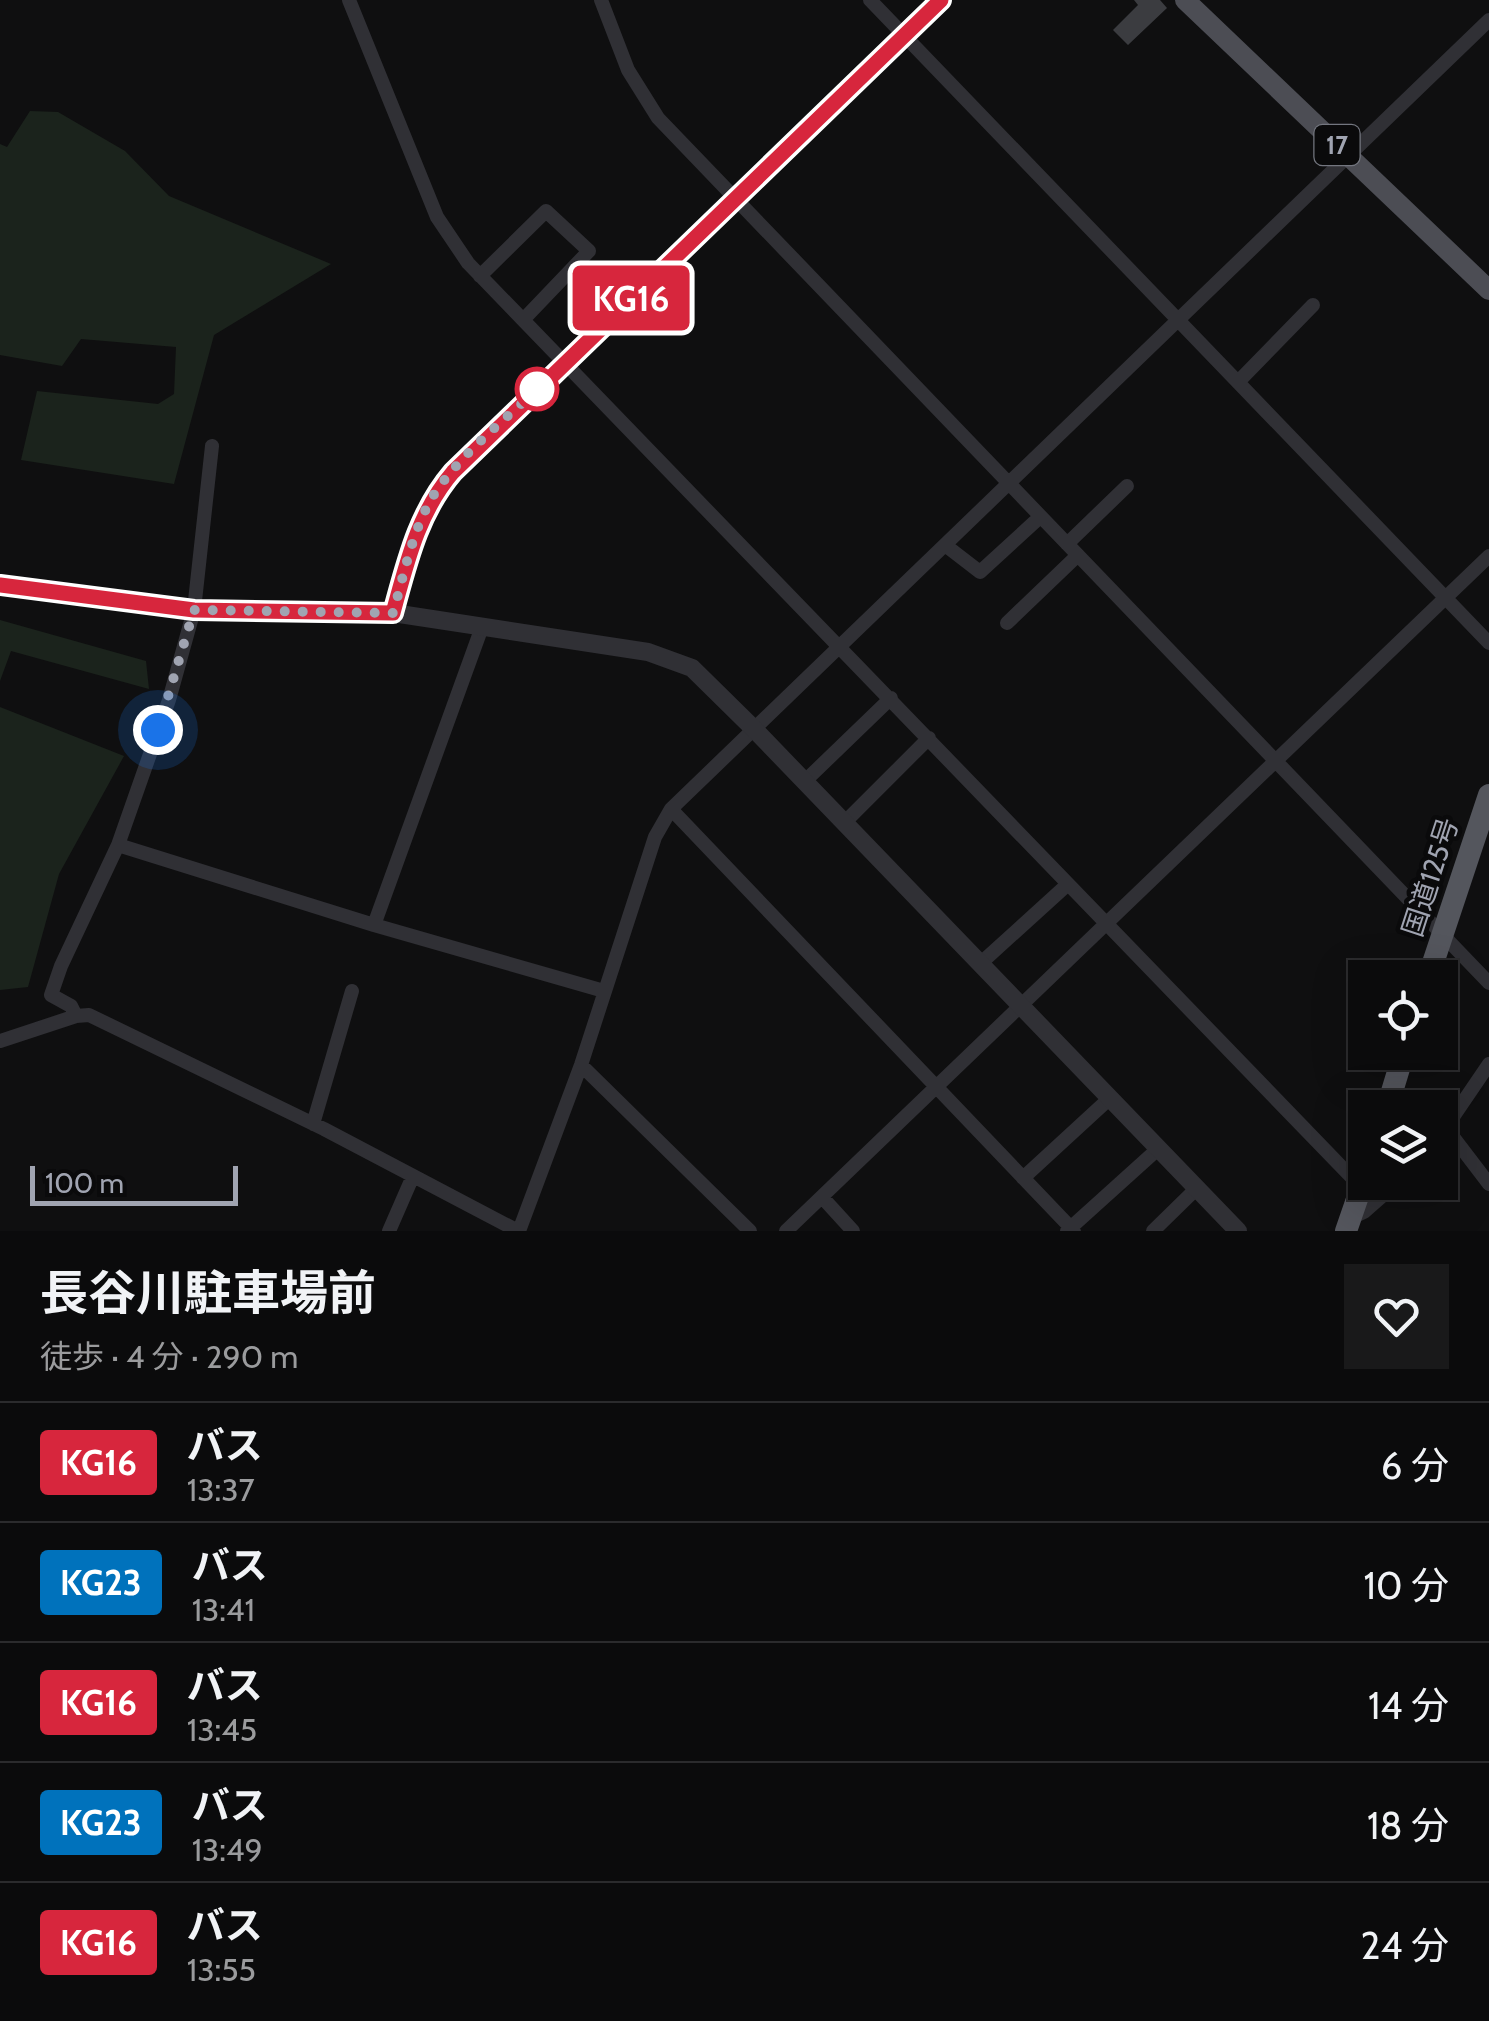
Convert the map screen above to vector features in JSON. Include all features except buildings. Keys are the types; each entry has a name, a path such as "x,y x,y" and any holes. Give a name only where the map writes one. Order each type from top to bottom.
{"highway":[{"name":"国道125号","path":"1434,960 1489,794"},
{"path":"1348,1224 1357,1200"}],"main road":[{"name":"17","path":"1185,0 1489,290"}],"street":[{"path":"349,0 437,217 480,276 1068,884 1348,1167"},
{"path":"601,0 628,70 658,118 1489,983"},
{"path":"870,0 1489,644"},
{"path":"393,613 410,553 434,495 473,451 942,0"},
{"path":"0,1040 89,1015 313,1124 518,1231 581,1064 655,838 671,809 1489,20"},
{"path":"480,276 546,211 589,251 524,319"},
{"path":"1238,382 1312,305"},
{"path":"76,1016 71,1006 51,995 118,845 168,700 194,610 212,446"},
{"path":"1007,623 1127,486"},
{"path":"945,544 980,572 1040,516"},
{"path":"786,1231 1489,556"},
{"path":"0,584 194,610 393,613 648,652 680,661 704,679 755,730 1238,1231"},
{"path":"374,926 482,626"},
{"path":"804,782 891,698"},
{"path":"844,823 929,738"},
{"path":"671,809 1071,1230 1158,1148"},
{"path":"118,845 374,926 604,991"},
{"path":"981,964 1068,884"},
{"path":"313,1124 352,990"},
{"path":"581,1064 750,1231"},
{"path":"1458,1110 1489,1064"},
{"path":"1023,1178 1110,1098"},
{"path":"1458,1150 1489,1184"},
{"path":"389,1231 413,1176"},
{"path":"1153,1231 1197,1188"},
{"path":"822,1197 853,1231"},
{"path":"1348,1224 1378,1200"}],"shaded area":[{"path":"30,111 58,112 125,151 169,196 331,264 214,335 174,484 21,460 37,391 158,404 174,394 176,347 81,339 62,366 0,355 0,144 7,147"},
{"path":"0,620 146,661 149,689 11,651 0,681"},
{"path":"0,707 124,756 59,874 28,987 0,990"}],"bus line":[{"name":"KG16","path":"0,585 194,610 393,613 423,516 453,472 941,0"}],"route":[{"path":"158,730 194,610 393,613 406,564 434,495 542,385 537,389"}]}
